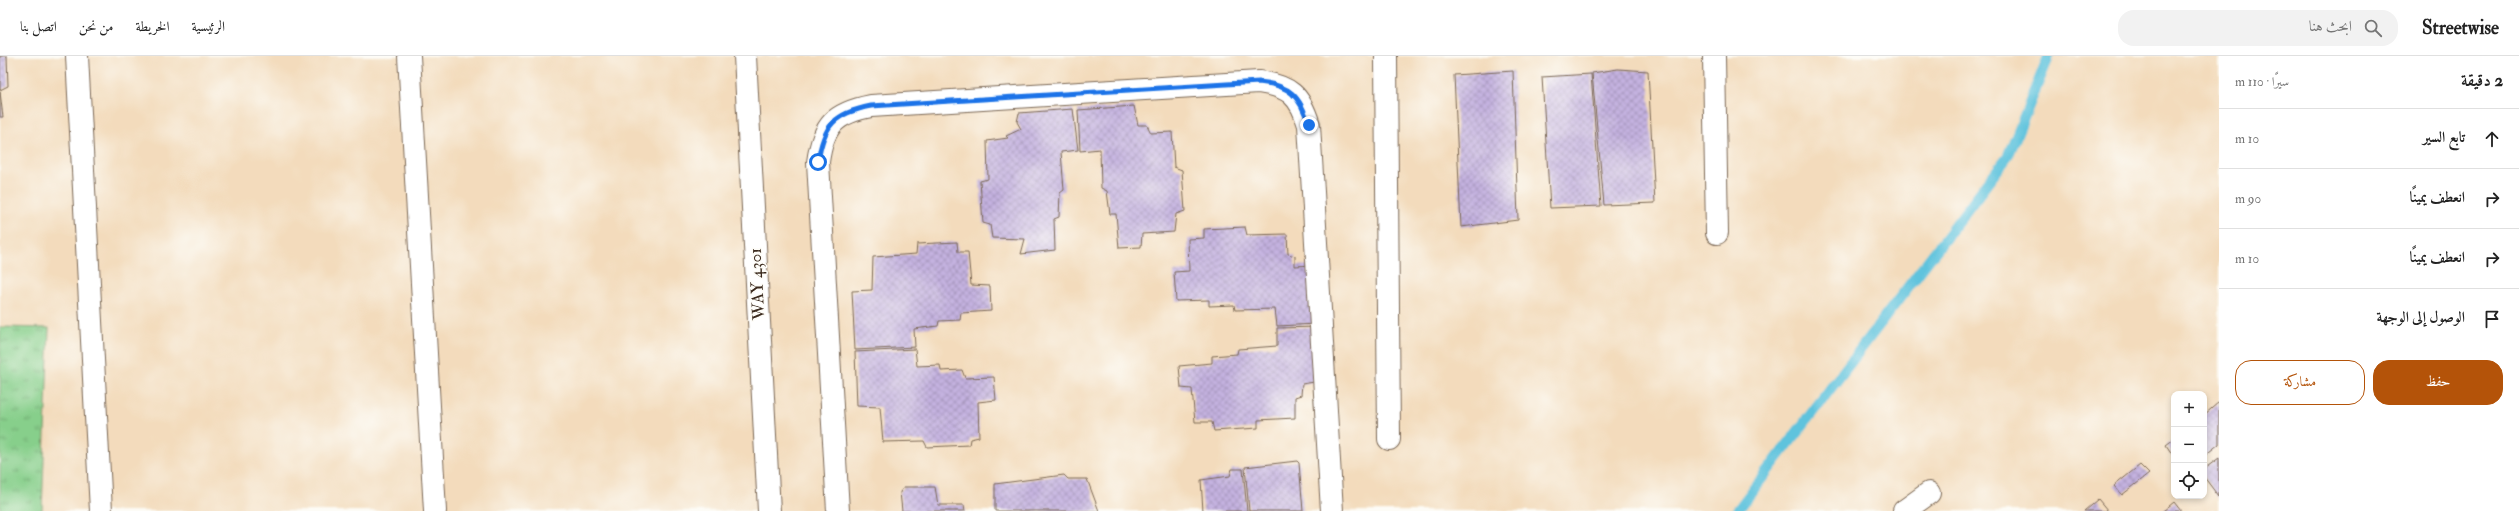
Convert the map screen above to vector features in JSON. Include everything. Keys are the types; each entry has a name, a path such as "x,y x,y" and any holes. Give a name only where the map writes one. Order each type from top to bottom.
{"street":[{"path":"77,56 101,511"},
{"path":"409,56 435,511"},
{"name":"WAY 4301","path":"745,56 769,511"},
{"path":"1386,56 1389,438"},
{"path":"1714,56 1718,233"},
{"path":"838,511 818,162 821,140 832,122 850,110 871,106 1259,82 1277,84 1293,93 1304,107 1309,125 1332,511"},
{"path":"1904,511 1929,493"}],"green space":[{"path":"0,327 49,328 42,511 0,511"}],"building":[{"path":"0,56 7,56 8,86 0,90"},
{"path":"1618,69 1648,71 1655,203 1604,205 1592,73"},
{"path":"1513,71 1518,220 1461,227 1454,75"},
{"path":"1591,74 1601,206 1550,208 1542,77"},
{"path":"0,92 3,117 0,117"},
{"path":"1134,106 1138,125 1147,125 1151,133 1172,132 1174,167 1182,170 1185,211 1176,214 1174,232 1142,234 1141,247 1119,248 1116,214 1110,214 1107,191 1101,188 1100,149 1080,151 1078,110"},
{"path":"1073,109 1078,150 1061,152 1064,190 1060,193 1059,217 1054,219 1055,250 1021,254 1025,239 992,238 990,225 983,223 980,181 988,179 987,141 1008,138 1006,136 1021,129 1017,122 1019,113"},
{"path":"1245,227 1247,235 1287,234 1288,254 1295,256 1295,266 1313,265 1317,324 1277,326 1275,309 1235,310 1234,305 1209,306 1209,300 1176,301 1174,272 1189,271 1188,239 1204,238 1204,229"},
{"path":"957,242 958,252 968,252 971,285 990,286 991,311 961,313 960,320 939,321 938,326 914,329 915,347 855,350 852,291 872,290 873,257 916,254 917,244"},
{"path":"1317,327 1320,381 1302,384 1301,395 1295,397 1295,418 1258,420 1258,428 1214,431 1212,422 1195,422 1192,389 1181,388 1179,366 1212,363 1212,356 1237,354 1238,349 1277,346 1277,328"},
{"path":"915,349 917,366 940,365 941,371 962,370 965,378 994,377 996,400 978,402 979,437 970,439 969,445 927,447 924,441 883,442 880,407 857,406 855,352"},
{"path":"2219,402 2219,444 2207,454 2207,427 2207,412"},
{"path":"2171,441 2171,452 2166,445"},
{"path":"2219,458 2219,497 2207,481 2207,467"},
{"path":"1297,461 1299,463 1303,511 1249,511 1245,467"},
{"path":"2140,465 2149,474 2122,495 2114,486"},
{"path":"1232,469 1243,469 1247,511 1203,511 1201,480 1230,476"},
{"path":"1064,475 1068,479 1087,479 1099,511 995,511 995,484"},
{"path":"904,487 935,487 938,505 964,505 965,511 902,511 900,492"},
{"path":"2098,499 2108,511 2084,511"},
{"path":"2174,502 2181,511 2163,511"}],"waterway":[{"path":"1737,511 2008,156 2049,56"}],"route":[{"path":"818,162 821,140 832,122 850,110 871,106 1259,82 1277,84 1293,93 1304,107 1309,125"}]}
